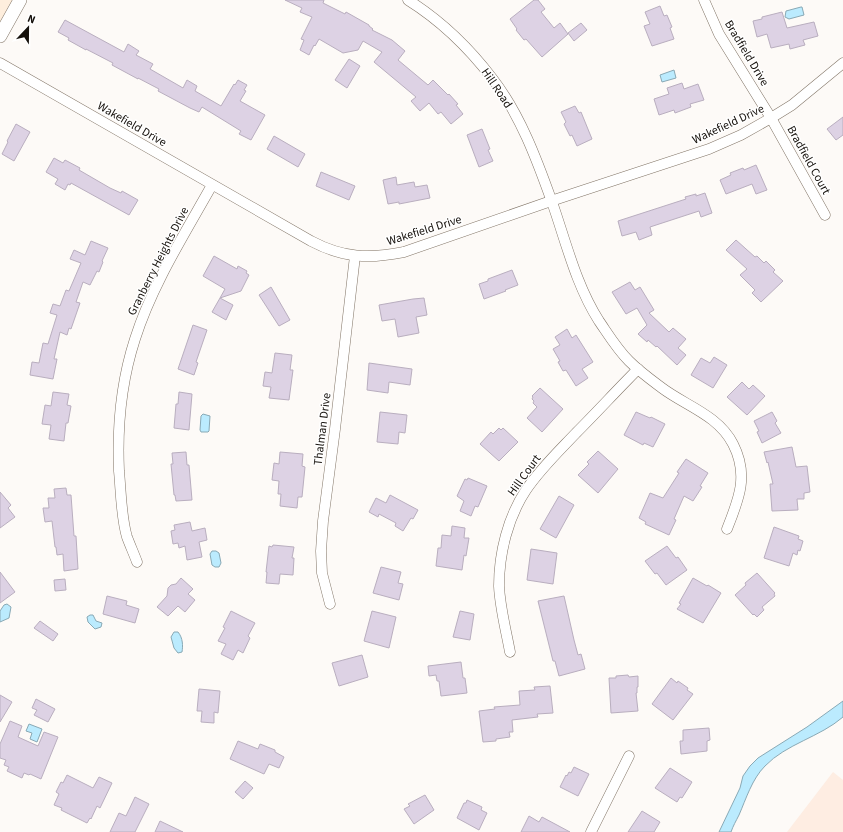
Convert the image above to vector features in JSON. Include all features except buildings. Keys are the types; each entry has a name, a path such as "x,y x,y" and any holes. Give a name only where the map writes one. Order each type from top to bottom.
{"street":[{"path":"0,36 20,0"},
{"name":"Hill Road","path":"408,0 426,12 449,31 471,53 493,79 520,126 551,201"},
{"name":"Bradfield Drive","path":"704,0 719,34 771,118"},
{"name":"Wakefield Drive","path":"0,63 320,246 336,253 355,256 385,256 404,252 551,201 709,149 741,135 771,118 797,101 843,63"},
{"name":"Bradfield Court","path":"771,118 825,215"},
{"name":"Granberry Heights Drive","path":"137,562 125,528 120,483 118,425 123,386 130,354 145,312 166,269 212,185"},
{"path":"551,201 570,258 592,308 627,360 672,395 711,418 732,442 739,463 742,484 738,502 727,529"},
{"name":"Thalman Drive","path":"330,604 322,574 321,544 355,256"},
{"name":"Hill Court","path":"510,652 499,587 504,542 513,515 525,491 544,467 638,369"},
{"path":"591,832 629,756"}],"shaded area":[{"path":"0,0 20,0 0,36"},
{"path":"833,772 843,780 843,832 787,832"}],"water":[{"path":"802,7 804,15 789,19 785,17 786,11"},
{"path":"674,70 676,78 662,82 660,75"},
{"path":"203,414 210,416 208,432 201,432 200,430 201,416"},
{"path":"212,551 219,553 221,563 219,567 212,565 210,554"},
{"path":"7,604 11,607 9,618 0,622 0,611 4,605"},
{"path":"93,615 96,621 102,623 101,627 95,629 88,622 87,617"},
{"path":"174,632 178,632 182,639 182,652 178,653 174,648 171,637"},
{"path":"843,701 843,717 824,730 773,758 760,771 731,832 719,832 740,788 743,776 750,766 758,758 807,727"},
{"path":"29,724 42,729 37,742 30,739 32,733 26,731"}]}
